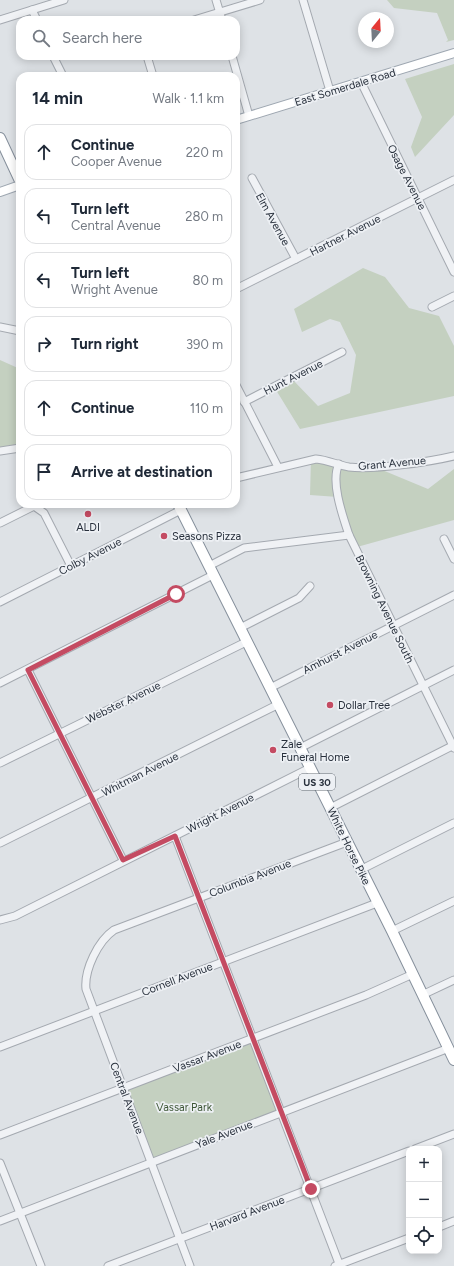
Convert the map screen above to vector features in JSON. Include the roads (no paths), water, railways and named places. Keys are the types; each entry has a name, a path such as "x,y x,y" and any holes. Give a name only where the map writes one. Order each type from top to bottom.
{"highway":[{"path":"0,138 16,172"},
{"name":"White Horse Pike","path":"180,508 360,870 392,931 454,1059"}],"main road":[{"name":"East Somerdale Road","path":"240,119 454,53"},
{"path":"0,192 16,186"}],"street":[{"path":"0,20 64,0"},
{"path":"216,0 221,16"},
{"path":"207,16 260,0"},
{"path":"303,0 330,91"},
{"path":"32,10 35,16"},
{"path":"55,60 61,72"},
{"path":"148,60 152,72"},
{"path":"233,60 237,72"},
{"name":"Osage Avenue","path":"361,82 454,272"},
{"path":"240,84 249,116"},
{"name":"Elm Avenue","path":"252,178 296,259"},
{"name":"Hartner Avenue","path":"240,287 454,180"},
{"path":"432,307 454,296"},
{"path":"0,327 16,330"},
{"name":"Hunt Avenue","path":"244,402 342,352"},
{"path":"240,394 278,467"},
{"path":"0,451 16,449"},
{"name":"Grant Avenue","path":"240,477 316,459 325,459 350,467 376,466 454,456"},
{"name":"Browning Avenue South","path":"339,464 335,472 336,483 341,511 348,535 454,747"},
{"path":"0,523 29,508"},
{"path":"39,508 44,513 71,566"},
{"name":"Colby Avenue","path":"0,602 71,566 177,508"},
{"path":"0,683 28,670 211,570 244,548 348,535"},
{"path":"444,539 454,559"},
{"path":"240,628 299,598 310,586"},
{"name":"Amhurst Avenue","path":"270,688 454,595"},
{"name":"Webster Avenue","path":"0,763 246,642"},
{"path":"28,670 123,860"},
{"path":"300,748 454,670"},
{"name":"Whitman Avenue","path":"0,843 92,799 278,704"},
{"path":"330,808 454,747"},
{"name":"Wright Avenue","path":"0,920 15,916 123,860 175,836 310,768"},
{"path":"360,870 454,823"},
{"path":"175,836 282,1112 338,1265 406,1239"},
{"name":"Columbia Avenue","path":"110,933 347,842"},
{"path":"392,931 454,901"},
{"name":"Cornell Avenue","path":"0,1047 377,903"},
{"name":"Central Avenue","path":"110,933 106,936 91,963 85,984 122,1088 152,1162 190,1266"},
{"name":"Vassar Avenue","path":"0,1134 366,995 413,974"},
{"path":"422,995 454,980"},
{"name":"Yale Avenue","path":"0,1221 448,1048"},
{"path":"423,1146 454,1134"},
{"name":"Harvard Avenue","path":"108,1266 406,1152"},
{"path":"0,1163 40,1266"},
{"path":"442,1226 454,1221"}],"place":[{"name":"ALDI","path":"88,514"},
{"name":"Seasons Pizza","path":"164,536"},
{"name":"Dollar Tree","path":"330,705"},
{"name":"Zale Funeral Home","path":"273,750"}],"park label":[{"name":"Vassar Park","path":"184,1107"}]}
